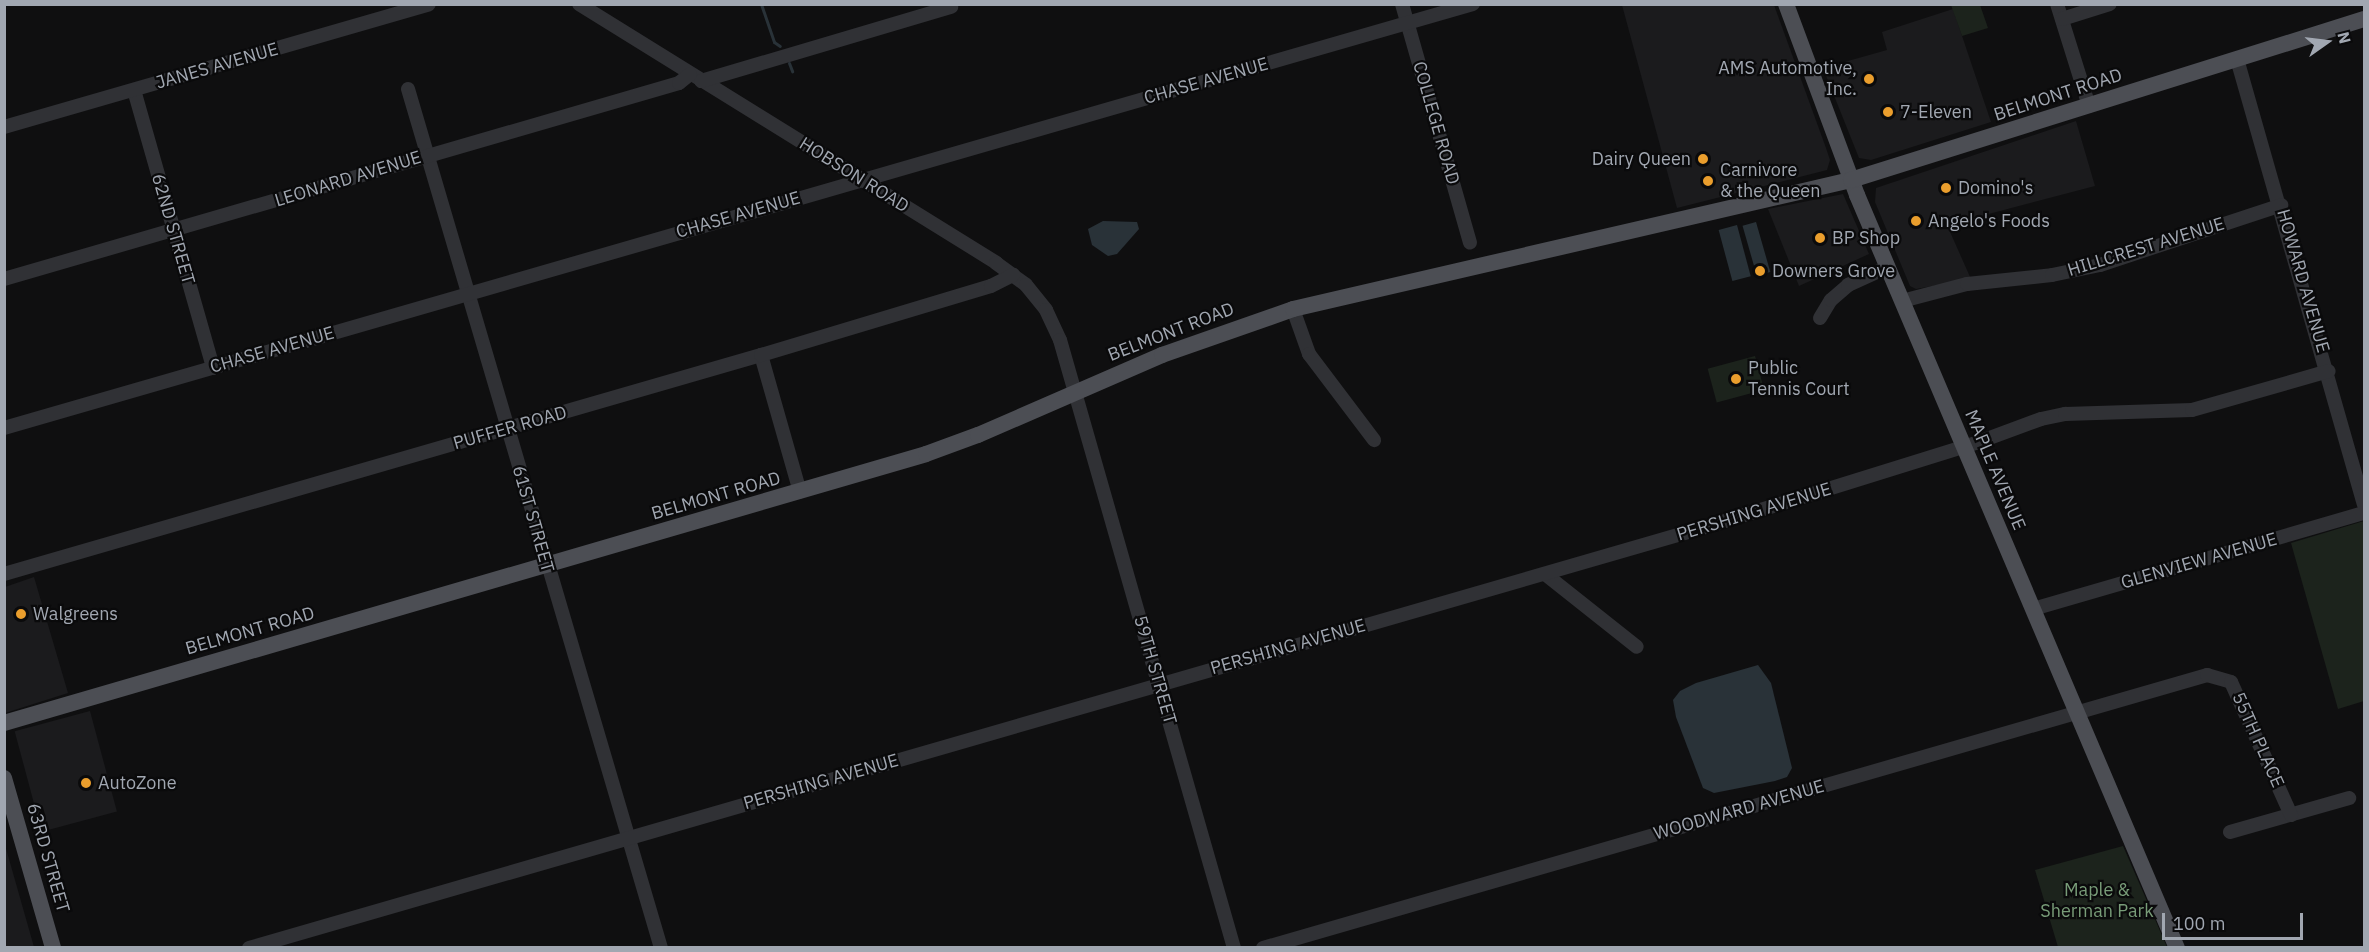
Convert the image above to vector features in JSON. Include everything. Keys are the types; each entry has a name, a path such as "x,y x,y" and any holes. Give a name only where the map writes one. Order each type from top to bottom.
{"main road":[{"name":"MAPLE AVENUE","path":"1786,4 1851,180 2177,948"},
{"name":"BELMONT ROAD","path":"4,723 800,492 968,439 1200,339 1293,309 1377,286 1851,180 2364,19"},
{"name":"63RD STREET","path":"4,778 53,948"}],"street":[{"name":"JANES AVENUE","path":"4,127 429,4"},
{"name":"HOBSON ROAD","path":"579,4 1013,275 1046,310 1075,393"},
{"name":"COLLEGE ROAD","path":"1402,4 1470,242"},
{"name":"CHASE AVENUE","path":"4,428 1473,4"},
{"path":"2057,4 2089,106"},
{"path":"2061,19 2110,4"},
{"name":"LEONARD AVENUE","path":"4,279 679,82 951,6"},
{"name":"HOWARD AVENUE","path":"2237,59 2281,206 2364,504"},
{"name":"61ST STREET","path":"408,89 626,838 661,948"},
{"name":"62ND STREET","path":"134,90 213,368"},
{"name":"HILLCREST AVENUE","path":"1902,301 1967,284 2052,275 2100,265 2281,206"},
{"path":"1820,318 1831,300 1848,285 1888,267"},
{"name":"PUFFER ROAD","path":"4,574 760,356 991,286 1013,275"},
{"path":"1293,309 1309,354 1374,440"},
{"path":"760,356 800,492"},
{"name":"PERSHING AVENUE","path":"249,948 1545,574 1964,447 2054,415 2192,410 2328,371"},
{"name":"59TH STREET","path":"1075,393 1234,948"},
{"name":"GLENVIEW AVENUE","path":"2033,609 2364,513"},
{"path":"1545,574 1636,647"},
{"name":"WOODWARD AVENUE","path":"1263,948 2215,674"},
{"name":"55TH PLACE","path":"2215,674 2231,682 2243,703 2291,815"},
{"path":"2230,832 2349,798"}],"shaded area":[{"path":"1622,5 1774,5 1830,160 1827,170 1677,208"},
{"path":"1953,9 1991,122 1871,160 1859,158 1823,68 1887,50 1882,32"},
{"path":"2076,121 2095,186 1947,225 1971,279 1916,289 1910,286 1875,202 1876,188"},
{"path":"1843,194 1869,254 1799,286 1768,209"},
{"path":"1103,221 1137,222 1139,229 1117,254 1108,256 1092,245 1088,229"},
{"path":"1756,222 1770,272 1757,276 1743,226"},
{"path":"1737,225 1751,276 1732,281 1719,230"},
{"path":"34,577 68,693 5,713 5,587"},
{"path":"1758,665 1771,683 1792,768 1787,777 1775,781 1714,793 1703,788 1676,717 1673,700 1680,691 1696,683"},
{"path":"90,711 117,811 42,832 15,731"},
{"path":"5,845 34,947 5,947"}],"green space":[{"path":"1951,5 1980,5 1988,28 1962,36"},
{"name":"Public Tennis Court","path":"1755,356 1764,390 1717,402 1708,369"},
{"path":"2364,521 2364,701 2338,709 2291,543"},
{"name":"Maple & Sherman Park","path":"2123,846 2167,947 2058,947 2035,870"}],"waterway":[{"path":"761,4 774,42 780,46"},
{"path":"789,63 792,71"}],"place":[{"name":"AMS Automotive, Inc.","path":"1869,79"},
{"name":"7-Eleven","path":"1888,112"},
{"name":"Dairy Queen","path":"1703,159"},
{"name":"Carnivore & the Queen","path":"1708,181"},
{"name":"Domino's","path":"1946,188"},
{"name":"Angelo's Foods","path":"1916,221"},
{"name":"BP Shop","path":"1820,238"},
{"name":"Downers Grove","path":"1760,271"},
{"name":"Public Tennis Court","path":"1736,379"},
{"name":"Walgreens","path":"21,614"},
{"name":"AutoZone","path":"86,783"}]}
